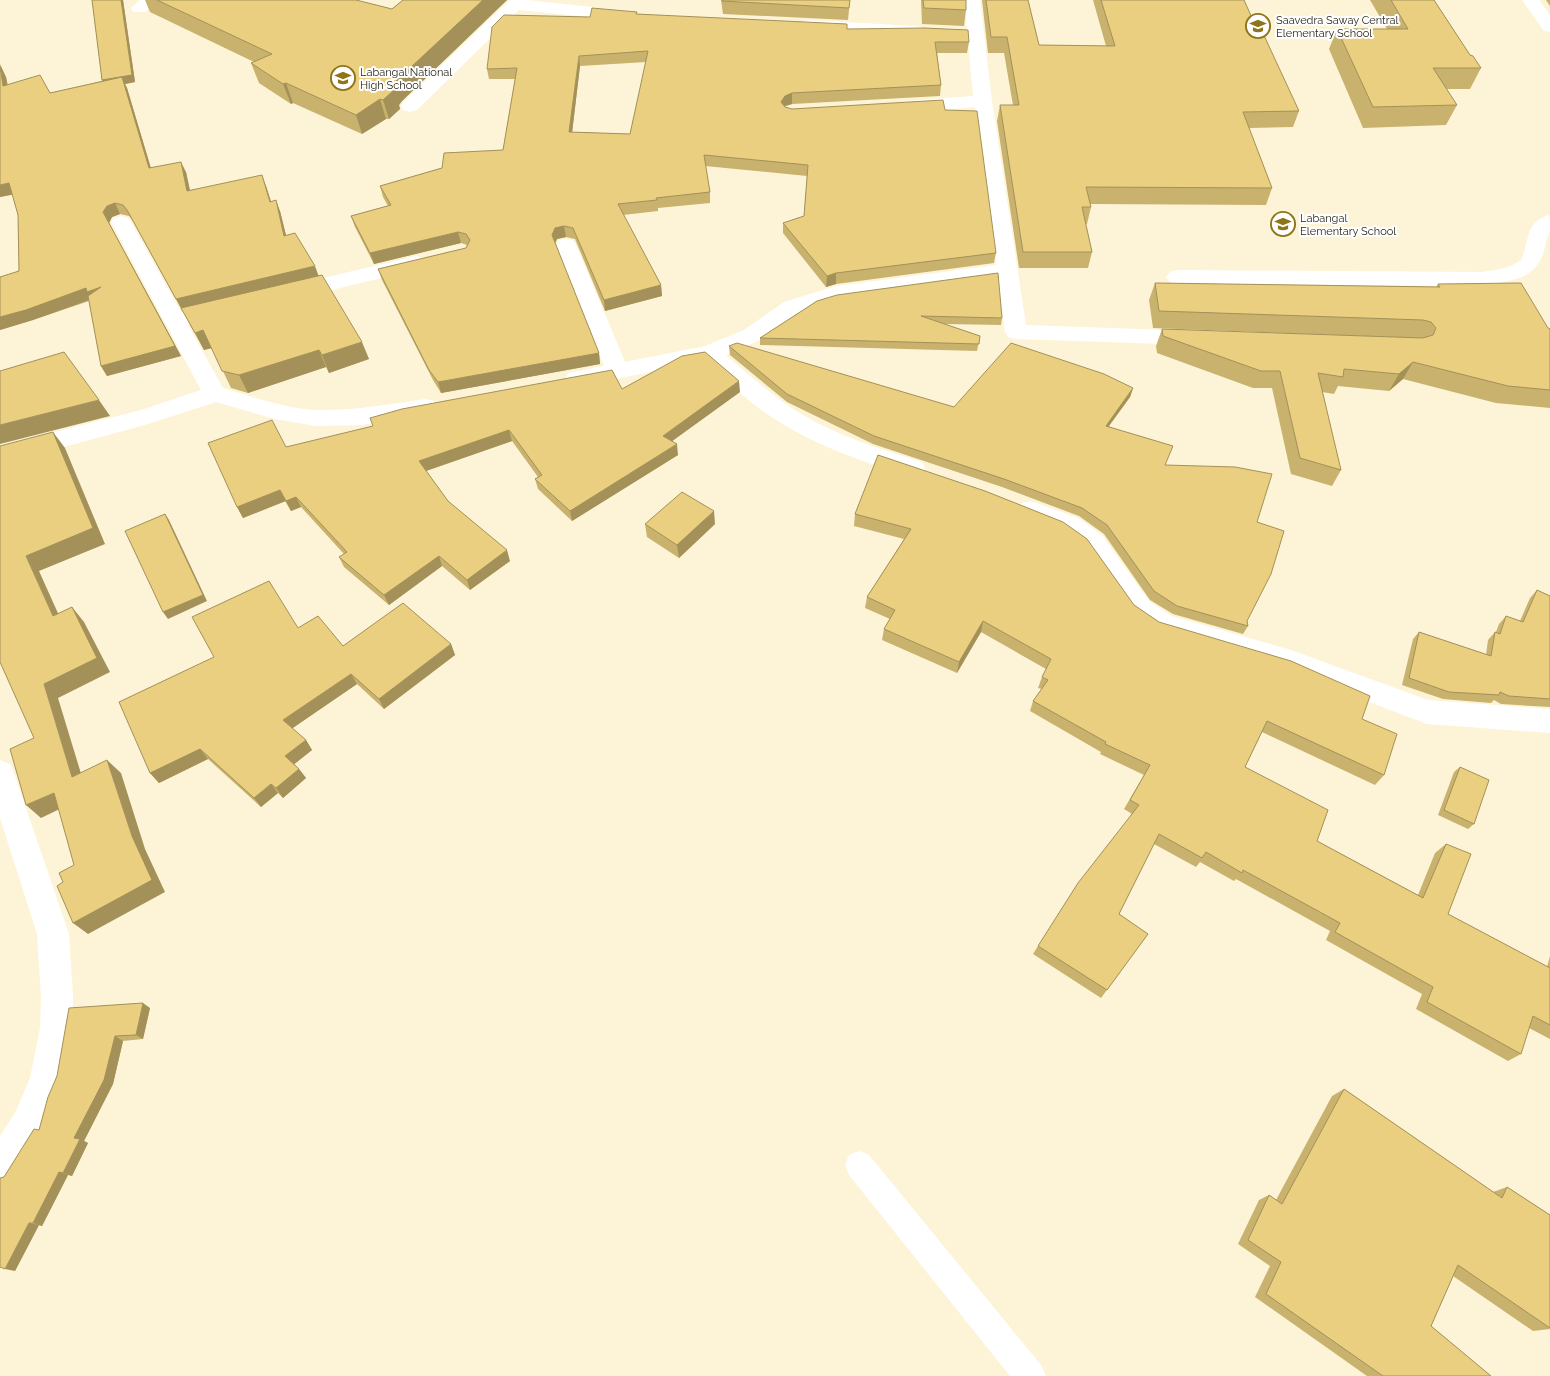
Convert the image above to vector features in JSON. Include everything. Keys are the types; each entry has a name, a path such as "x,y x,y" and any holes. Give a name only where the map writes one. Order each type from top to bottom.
{"street":[{"path":"972,0 966,34 983,101 1016,332 1214,339"},
{"path":"1530,0 1550,27"},
{"path":"410,106 518,3 642,17"},
{"path":"794,24 928,31"},
{"path":"892,107 983,101"},
{"path":"1177,277 1481,279 1495,277 1523,268 1532,259 1539,231 1550,221"},
{"path":"121,222 215,394"},
{"path":"566,245 617,371"},
{"path":"270,298 432,259"},
{"path":"559,382 710,353 752,335 792,307 836,293 1008,270"},
{"path":"174,321 241,305"},
{"path":"710,353 744,384 778,410 821,434 864,452 936,476"},
{"path":"0,455 145,417 215,394 275,411 316,418 361,417 444,404"},
{"path":"1009,502 1069,525 1081,532 1093,542 1140,608 1164,624 1288,660 1427,712 1550,721"},
{"path":"0,773 53,934 57,996 56,1028 47,1080 27,1125 0,1167"}],"lane":[{"path":"859,1165 1030,1376"}],"building":[{"path":"92,0 121,0 132,75 102,80"},
{"name":"Labangal National High School","path":"157,0 356,0 392,9 403,0 483,0 396,81 395,89 383,100 380,99 356,115 286,83 283,84 251,63 272,54"},
{"path":"722,0 850,0 849,8"},
{"path":"923,0 966,0 966,10 924,8"},
{"path":"986,0 1028,0 1039,45 1115,46 1101,0 1244,0 1257,29 1261,29 1299,111 1243,112 1272,188 1086,187 1091,207 1082,207 1092,252 1023,252 1000,105 1019,105 1007,37 991,37"},
{"path":"1391,0 1434,0 1470,55 1473,56 1481,68 1433,68 1457,105 1373,107 1337,29 1408,29"},
{"path":"592,8 637,12 636,14 847,24 847,29 924,28 968,30 969,42 935,42 941,85 792,93 785,96 781,102 785,107 792,109 943,100 945,110 977,111 996,253 836,273 827,276 783,223 804,216 808,165 704,155 710,192 618,204 661,285 604,300 573,228 564,226 555,228 552,235 599,353 438,382 429,370 378,269 466,248 470,240 466,234 458,232 370,253 351,216 391,205 380,186 442,168 444,153 503,150 517,68 487,69 492,27 504,15 590,17","holes":["648,51 630,134 569,132 579,56"]},
{"path":"0,66 3,86 40,75 50,93 122,77 149,168 181,162 187,191 262,175 270,202 276,200 284,236 295,233 315,266 176,299 127,210 123,205 115,203 107,206 103,212 175,346 101,366 88,296 101,287 87,292 86,288 26,310 0,317 0,277 19,271 18,215 9,183 0,185"},
{"path":"998,273 1002,318 921,316 980,336 979,344 760,338 817,301 837,295"},
{"path":"322,275 362,342 322,355 319,350 239,375 222,371 203,330 195,333 181,308"},
{"path":"1155,283 1440,287 1438,284 1521,283 1550,329 1550,390 1508,386 1413,362 1399,374 1344,369 1343,377 1318,373 1341,470 1300,458 1280,371 1261,371 1163,336 1162,329 1423,338 1433,335 1436,328 1431,322 1423,320 1159,311"},
{"path":"737,343 954,407 1011,343 1104,374 1133,388 1106,426 1173,446 1165,465 1235,467 1272,474 1257,522 1284,531 1271,574 1247,621 1248,626 1177,606 1154,591 1107,525 1082,508 1004,479 874,436 787,394 729,346"},
{"path":"64,352 99,400 0,425 0,371"},
{"path":"705,352 739,381 663,436 677,444 570,511 535,479 542,475 509,430 419,461 448,501 507,550 467,580 439,556 384,595 339,557 347,552 296,497 286,501 280,490 237,507 208,443 272,420 286,447 373,426 370,418 402,409 612,370 622,389 682,356"},
{"path":"53,432 93,528 26,556 53,616 72,607 97,658 44,684 72,777 107,760 132,836 152,880 73,923 57,886 63,882 59,873 74,865 54,793 26,805 10,749 34,738 0,662 0,446"},
{"path":"878,455 985,491 1063,522 1087,539 1134,605 1159,622 1291,661 1370,696 1362,719 1397,734 1384,775 1267,721 1245,767 1328,810 1317,841 1423,898 1446,844 1471,854 1448,914 1550,968 1550,1025 1533,1016 1521,1054 1427,1002 1433,987 1335,932 1340,923 1243,870 1242,873 1206,852 1202,858 1159,834 1119,914 1148,934 1107,990 1038,946 1078,883 1139,805 1130,800 1150,765 1105,744 1106,742 1033,701 1048,680 1042,677 1051,659 983,621 959,662 884,629 895,610 867,597 911,529 855,514"},
{"path":"682,492 714,511 677,545 645,524"},
{"path":"165,514 203,595 163,612 125,531"},
{"path":"269,581 298,628 318,616 343,646 403,603 451,644 379,699 351,674 283,720 306,740 285,756 299,769 276,788 271,784 254,798 200,749 150,773 119,702 214,657 192,617"},
{"path":"1537,590 1550,596 1550,699 1509,696 1500,692 1499,695 1449,692 1409,678 1419,632 1491,656 1495,632 1500,634 1506,616 1523,622"},
{"path":"1460,767 1489,780 1474,824 1444,810"},
{"path":"143,1003 136,1035 115,1036 104,1080 74,1138 80,1139 63,1173 59,1172 33,1223 29,1223 5,1269 0,1267 0,1178 4,1177 34,1129 39,1130 48,1097 57,1076 69,1008"},
{"path":"1344,1089 1502,1198 1507,1187 1550,1215 1550,1328 1458,1265 1431,1326 1491,1376 1383,1376 1266,1294 1281,1262 1248,1240 1269,1195 1282,1204"}],"place":[{"name":"Saavedra Saway Central Elementary School","path":"1258,26"},
{"name":"Labangal National High School","path":"343,78"},
{"name":"Labangal Elementary School","path":"1283,224"}]}
